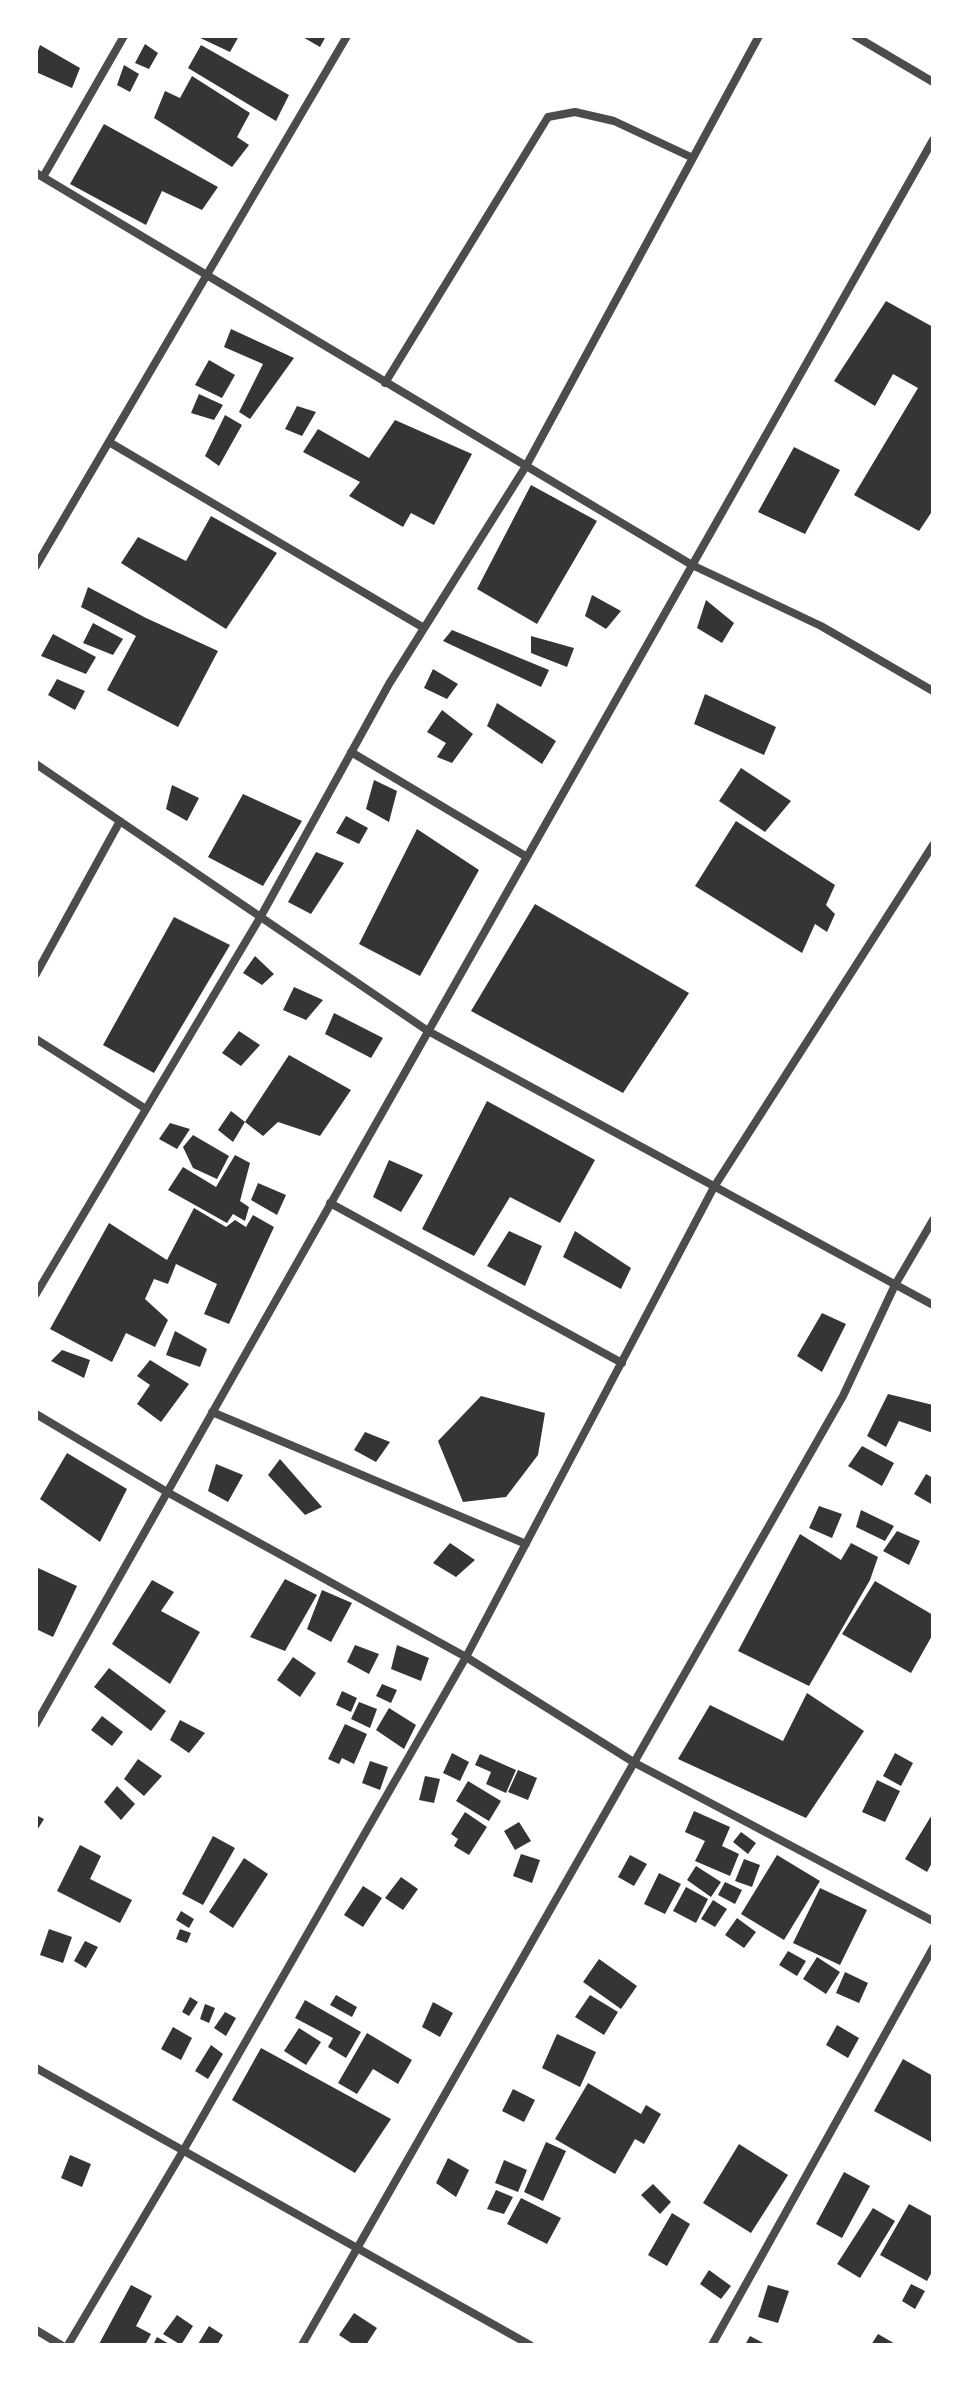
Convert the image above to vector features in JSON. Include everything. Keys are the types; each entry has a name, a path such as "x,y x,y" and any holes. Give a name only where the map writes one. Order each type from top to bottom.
{"street":[{"path":"124,36 39,175 692,565 821,626 933,691"},
{"path":"36,566 347,36"},
{"path":"36,1294 261,916 351,752 424,628 526,466 759,36"},
{"path":"855,36 933,82"},
{"path":"385,383 548,117 575,112 614,121 693,158"},
{"path":"36,1724 933,140"},
{"path":"109,442 424,628"},
{"path":"351,752 527,857"},
{"path":"36,764 428,1031 933,1305"},
{"path":"36,974 120,821"},
{"path":"68,2345 183,2151 466,1657 714,1187 933,845"},
{"path":"36,1039 146,1109"},
{"path":"330,1203 622,1363"},
{"path":"302,2345 843,1396 895,1285 933,1220"},
{"path":"212,1412 526,1544"},
{"path":"36,1414 167,1492 466,1657 635,1763 933,1921"},
{"path":"712,2345 933,1948"},
{"path":"36,2068 530,2345"},
{"path":"36,2330 61,2345"}],"building":[{"path":"196,36 239,36 230,52"},
{"path":"301,36 326,36 320,47"},
{"path":"145,44 158,53 149,69 135,63"},
{"path":"40,45 80,68 72,88 36,72"},
{"path":"201,45 289,95 276,121 188,68"},
{"path":"124,65 139,74 130,92 117,85"},
{"path":"192,76 250,113 237,137 249,145 232,167 154,118 165,91 180,98"},
{"path":"104,124 218,187 202,210 162,191 146,225 70,184"},
{"path":"886,301 933,327 933,510 919,531 854,495 918,388 893,374 875,406 834,381"},
{"path":"231,329 294,358 250,419 239,412 263,364 224,347"},
{"path":"209,360 235,375 222,398 195,385"},
{"path":"199,394 223,405 214,420 191,413"},
{"path":"297,406 316,412 302,436 285,429"},
{"path":"225,415 242,425 219,466 205,456"},
{"path":"395,420 472,454 434,525 411,513 403,527 349,496 360,482 303,452 318,429 369,458"},
{"path":"794,447 840,470 805,534 758,512"},
{"path":"531,485 597,521 537,624 477,589"},
{"path":"211,516 277,553 226,629 121,563 138,537 186,561"},
{"path":"88,587 218,651 178,727 107,690 136,636 81,607"},
{"path":"592,595 621,611 606,629 585,616"},
{"path":"706,600 734,623 722,643 697,628"},
{"path":"93,623 123,639 113,655 83,643"},
{"path":"452,630 549,670 541,687 443,641"},
{"path":"53,634 96,657 86,674 41,656"},
{"path":"531,636 574,648 567,667 531,653"},
{"path":"433,669 458,684 447,699 424,688"},
{"path":"57,679 85,691 75,710 48,695"},
{"path":"705,694 776,727 764,755 694,724"},
{"path":"497,703 556,741 542,764 487,726"},
{"path":"442,710 473,734 452,763 437,757 446,743 427,732"},
{"path":"741,768 791,801 765,832 719,801"},
{"path":"374,780 397,791 389,822 366,809"},
{"path":"172,785 199,798 187,821 166,809"},
{"path":"243,794 302,821 263,886 208,857"},
{"path":"346,816 368,828 359,844 336,833"},
{"path":"736,821 835,885 826,905 835,914 827,932 815,924 802,953 695,886"},
{"path":"417,829 479,870 420,976 359,944"},
{"path":"316,852 344,863 311,914 288,902"},
{"path":"535,904 689,993 623,1093 471,1011"},
{"path":"174,917 230,945 154,1073 103,1045"},
{"path":"255,956 274,974 262,985 243,973"},
{"path":"294,987 323,1000 306,1020 283,1010"},
{"path":"334,1013 383,1038 371,1058 325,1034"},
{"path":"239,1031 260,1045 241,1066 222,1053"},
{"path":"289,1055 351,1090 320,1136 278,1122 263,1136 245,1122"},
{"path":"487,1101 595,1160 560,1223 510,1197 474,1256 422,1229"},
{"path":"231,1111 245,1122 233,1142 218,1130"},
{"path":"170,1123 190,1129 177,1149 159,1139"},
{"path":"193,1135 229,1156 217,1179 193,1168 183,1147"},
{"path":"235,1155 250,1163 240,1201 249,1207 245,1221 233,1214 227,1223 168,1190 183,1167 216,1187"},
{"path":"389,1160 423,1175 401,1212 373,1197"},
{"path":"258,1183 286,1195 277,1215 251,1200"},
{"path":"194,1208 226,1227 235,1220 246,1227 253,1215 274,1227 229,1324 204,1314 217,1284 176,1264 168,1284 154,1279 145,1299 168,1320 155,1347 126,1333 112,1362 50,1329 109,1223 167,1260"},
{"path":"509,1231 542,1246 525,1286 487,1266"},
{"path":"575,1231 631,1268 621,1289 563,1257"},
{"path":"822,1313 846,1324 822,1372 797,1356"},
{"path":"175,1331 207,1349 200,1367 166,1355"},
{"path":"62,1350 90,1360 84,1378 51,1361"},
{"path":"150,1360 189,1384 161,1422 137,1404 150,1385 137,1376"},
{"path":"888,1394 933,1405 933,1433 899,1421 886,1447 867,1436"},
{"path":"481,1396 545,1413 538,1455 506,1497 463,1502 438,1441"},
{"path":"365,1432 390,1442 376,1462 354,1450"},
{"path":"862,1446 894,1463 882,1486 848,1466"},
{"path":"67,1453 127,1489 100,1542 40,1499"},
{"path":"280,1459 322,1507 305,1515 268,1475"},
{"path":"216,1464 243,1475 228,1502 208,1491"},
{"path":"926,1474 933,1478 933,1505 914,1494"},
{"path":"819,1506 842,1514 832,1538 809,1528"},
{"path":"861,1510 894,1526 885,1541 856,1527"},
{"path":"897,1531 920,1541 909,1565 883,1551"},
{"path":"800,1534 841,1560 851,1543 878,1557 870,1580 809,1686 738,1651"},
{"path":"450,1543 475,1560 456,1577 433,1563"},
{"path":"36,1567 77,1586 53,1637 36,1629"},
{"path":"285,1579 317,1595 285,1651 250,1637"},
{"path":"152,1580 174,1592 161,1611 200,1632 170,1684 112,1644"},
{"path":"875,1581 933,1615 933,1634 911,1673 842,1634"},
{"path":"322,1590 352,1603 331,1642 307,1629"},
{"path":"355,1645 379,1654 369,1674 347,1662"},
{"path":"397,1645 429,1658 421,1681 391,1669"},
{"path":"293,1657 316,1673 300,1697 277,1680"},
{"path":"109,1668 166,1711 151,1731 94,1687"},
{"path":"382,1684 397,1690 391,1703 376,1696"},
{"path":"342,1691 357,1698 351,1712 336,1705"},
{"path":"807,1693 864,1731 806,1818 678,1759 710,1705 783,1741"},
{"path":"359,1702 377,1709 370,1728 351,1719"},
{"path":"389,1708 416,1725 404,1749 376,1730"},
{"path":"102,1716 123,1732 112,1746 91,1730"},
{"path":"180,1720 205,1733 189,1753 170,1740"},
{"path":"345,1724 367,1734 354,1764 342,1758 339,1764 328,1759"},
{"path":"452,1753 469,1762 460,1781 443,1773"},
{"path":"895,1753 913,1763 901,1786 883,1776"},
{"path":"480,1754 516,1770 506,1793 486,1784 491,1772 475,1765"},
{"path":"138,1759 162,1776 144,1796 124,1779"},
{"path":"370,1761 388,1767 380,1790 362,1783"},
{"path":"518,1770 537,1778 528,1800 508,1792"},
{"path":"425,1776 440,1779 434,1803 419,1800"},
{"path":"877,1780 900,1791 885,1822 862,1812"},
{"path":"468,1781 501,1801 489,1821 456,1801"},
{"path":"117,1786 135,1804 121,1820 104,1802"},
{"path":"694,1811 730,1827 722,1846 739,1854 730,1876 695,1861 705,1841 685,1832"},
{"path":"465,1812 487,1827 469,1855 454,1846 458,1839 451,1834"},
{"path":"933,1813 933,1861 927,1872 905,1859"},
{"path":"36,1815 44,1819 36,1832"},
{"path":"519,1822 531,1841 515,1850 504,1831"},
{"path":"741,1832 756,1843 748,1854 733,1842"},
{"path":"213,1836 235,1848 203,1905 182,1894"},
{"path":"80,1845 101,1856 90,1879 132,1900 120,1923 57,1891"},
{"path":"521,1854 540,1860 532,1883 513,1876"},
{"path":"630,1855 647,1864 634,1886 618,1877"},
{"path":"777,1855 820,1881 784,1940 741,1914"},
{"path":"244,1858 268,1874 233,1928 209,1912"},
{"path":"744,1859 760,1865 752,1887 735,1881"},
{"path":"696,1866 721,1882 711,1897 687,1880"},
{"path":"659,1873 681,1884 665,1914 644,1904"},
{"path":"401,1877 418,1889 403,1910 385,1898"},
{"path":"725,1882 742,1890 735,1904 718,1895"},
{"path":"363,1886 382,1898 363,1927 344,1915"},
{"path":"686,1887 708,1899 696,1923 673,1911"},
{"path":"820,1888 867,1910 840,1965 793,1943"},
{"path":"713,1900 727,1909 715,1927 701,1919"},
{"path":"181,1911 194,1919 189,1928 176,1920"},
{"path":"737,1918 756,1932 744,1948 725,1935"},
{"path":"49,1929 72,1937 63,1963 40,1955"},
{"path":"180,1929 191,1933 187,1943 176,1939"},
{"path":"85,1941 98,1947 86,1968 74,1961"},
{"path":"788,1951 806,1961 797,1976 779,1965"},
{"path":"817,1957 840,1972 826,1994 803,1979"},
{"path":"599,1959 637,1986 621,2009 583,1982"},
{"path":"845,1972 868,1983 859,2003 836,1993"},
{"path":"336,1995 357,2007 352,2017 330,2005"},
{"path":"590,1995 618,2012 604,2035 575,2017"},
{"path":"190,1997 198,2002 189,2016 182,2012"},
{"path":"305,2000 361,2032 346,2058 328,2047 333,2038 295,2018"},
{"path":"433,2002 453,2013 440,2037 422,2027"},
{"path":"205,2004 215,2008 209,2023 200,2019"},
{"path":"225,2012 236,2018 226,2036 214,2028"},
{"path":"837,2025 859,2038 848,2058 826,2045"},
{"path":"173,2027 192,2038 181,2060 161,2049"},
{"path":"299,2028 321,2042 306,2065 284,2051"},
{"path":"367,2033 412,2060 398,2084 373,2069 357,2094 338,2083"},
{"path":"557,2034 596,2052 580,2087 542,2068"},
{"path":"211,2045 223,2054 208,2079 195,2071"},
{"path":"261,2048 391,2119 355,2173 232,2100"},
{"path":"903,2059 933,2076 933,2143 874,2111"},
{"path":"588,2083 641,2114 646,2105 661,2114 644,2144 635,2139 615,2174 555,2139"},
{"path":"513,2089 535,2100 524,2122 502,2111"},
{"path":"546,2142 566,2151 543,2201 524,2192"},
{"path":"739,2144 788,2175 751,2233 703,2203"},
{"path":"70,2155 91,2164 82,2187 61,2178"},
{"path":"448,2158 469,2170 456,2197 436,2183"},
{"path":"504,2160 527,2170 518,2192 495,2183"},
{"path":"844,2172 870,2186 842,2238 816,2224"},
{"path":"653,2184 671,2202 660,2214 641,2195"},
{"path":"496,2190 513,2197 504,2214 487,2209"},
{"path":"521,2198 561,2218 547,2244 507,2224"},
{"path":"909,2204 933,2217 933,2270 927,2281 880,2255"},
{"path":"873,2208 895,2221 860,2278 837,2264"},
{"path":"672,2213 690,2224 667,2266 648,2255"},
{"path":"709,2270 731,2286 721,2299 700,2284"},
{"path":"911,2284 925,2291 915,2309 902,2301"},
{"path":"131,2285 152,2296 136,2326 151,2334 145,2345 99,2344"},
{"path":"768,2285 789,2291 778,2323 758,2317"},
{"path":"354,2313 377,2328 366,2345 354,2345 339,2335"},
{"path":"177,2315 193,2326 181,2345 163,2334"},
{"path":"209,2326 223,2335 217,2345 198,2344"},
{"path":"878,2334 897,2345 871,2345"},
{"path":"750,2336 767,2345 745,2345"},
{"path":"157,2337 171,2345 153,2345"}]}
